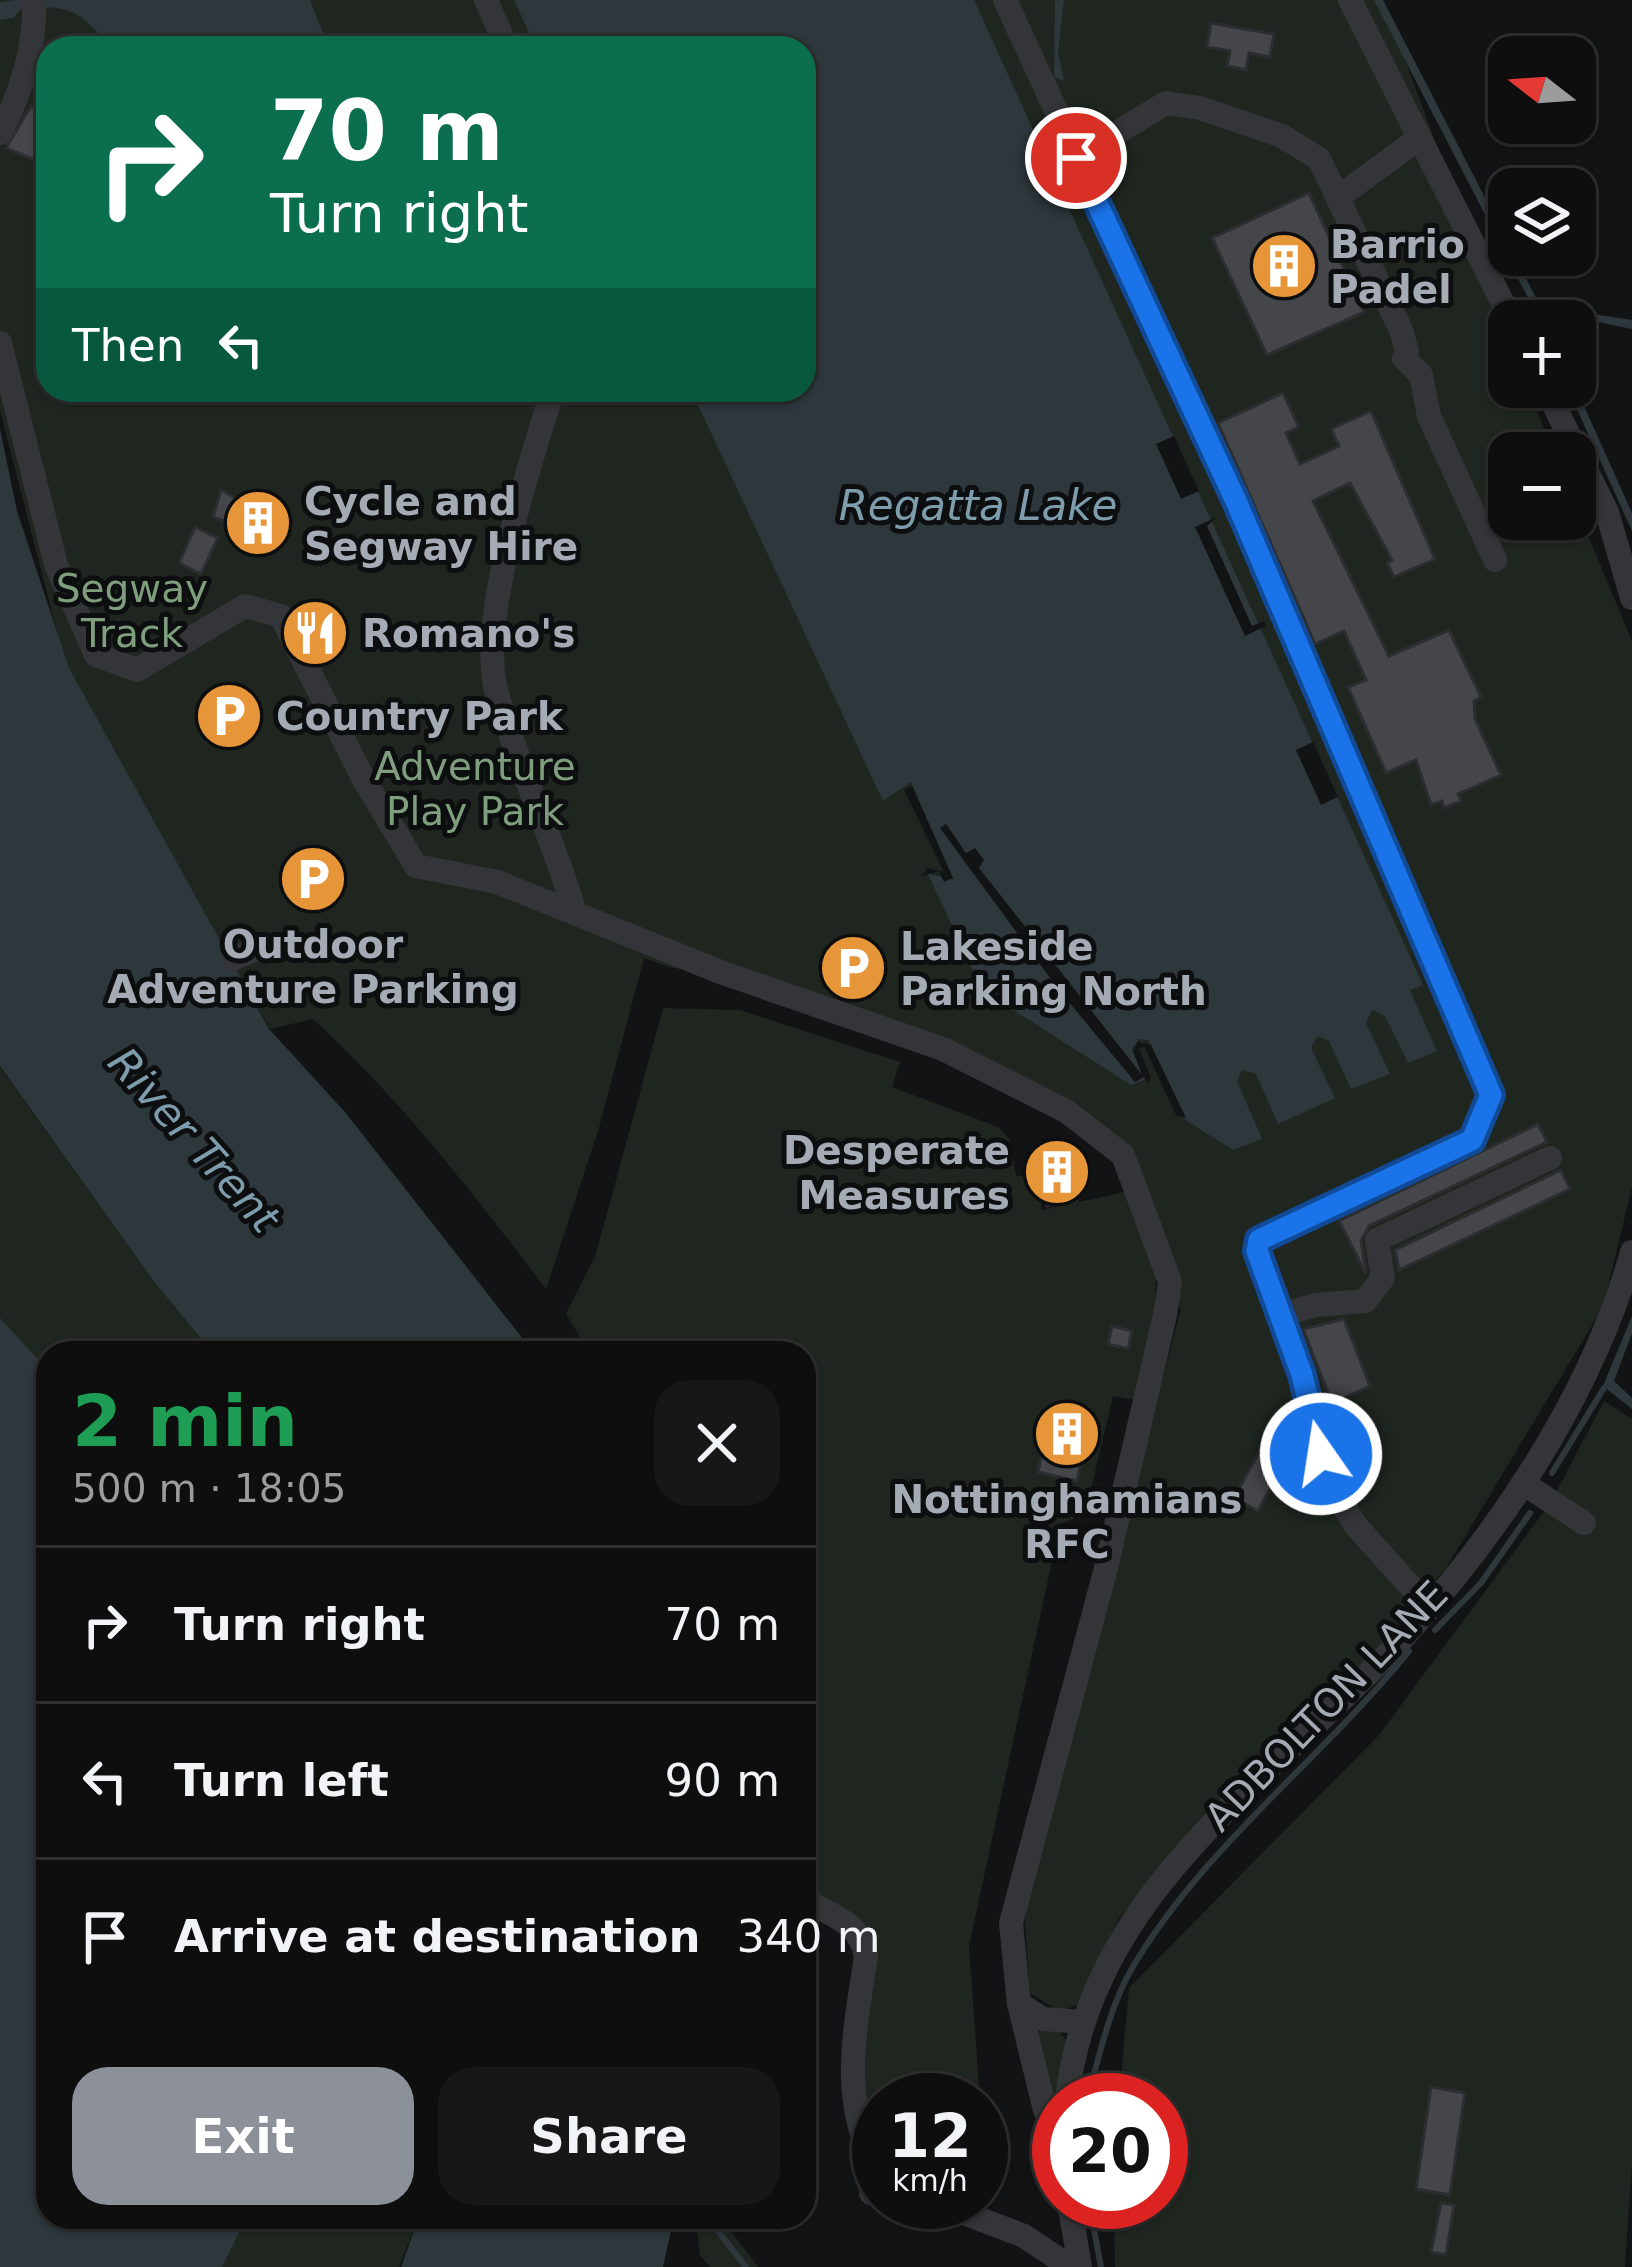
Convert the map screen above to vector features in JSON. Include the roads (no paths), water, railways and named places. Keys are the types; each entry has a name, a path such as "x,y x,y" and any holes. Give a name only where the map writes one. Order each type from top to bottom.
{"street":[{"path":"486,0 502,36"},
{"path":"1005,0 1236,501 1491,1095 1472,1140 1259,1240 1257,1251 1280,1315 1293,1392 1344,1507 1428,1606"},
{"path":"1350,0 1501,300"},
{"path":"0,133 19,90 34,10"},
{"path":"1076,158 1126,130 1158,104 1200,107 1282,136 1319,159 1407,344 1404,358 1421,375 1429,416 1495,560"},
{"path":"1340,196 1418,139"},
{"path":"0,343 56,565 96,655 137,670 245,606 281,616 406,858 430,872 491,880 579,921 983,1065 1066,1111 1123,1155 1170,1282 1135,1454 1009,1936 1036,2073"},
{"path":"548,402 538,424 505,566 496,621 496,692 579,921"},
{"path":"1555,408 1606,512 1632,598"},
{"path":"1280,1315 1316,1305 1365,1301 1383,1278 1377,1240 1550,1158"},
{"name":"ADBOLTON LANE","path":"1073,2073 1083,2022 1131,1921 1176,1861 1364,1679 1428,1606 1523,1483 1614,1314 1632,1252"},
{"path":"1523,1483 1584,1523"},
{"path":"1320,1520 1344,1507"},
{"path":"816,1906 848,1922 862,1936 866,1956 854,2073"},
{"path":"1019,2005 1043,2019 1083,2022"},
{"path":"1008,2229 1064,2262 1079,2264 1073,2229"}],"water":[{"path":"310,0 324,36 100,36 72,12 50,7 21,9 13,18 0,20 0,2"},
{"name":"Regatta Lake","path":"514,0 974,0 1423,985 1410,990 1437,1051 1408,1063 1385,1016 1372,1010 1366,1023 1390,1074 1351,1089 1329,1041 1318,1036 1311,1048 1335,1098 1278,1124 1256,1074 1242,1070 1237,1081 1262,1139 1233,1150 1184,1119 1148,1040 1139,1039 1132,1049 1146,1079 1131,1085 982,990 928,874 953,879 911,782 883,801 697,402 816,402 816,36 530,36"},
{"path":"1055,0 1064,0 1058,52 1064,81 1054,77"},
{"path":"1374,0 1383,0 1488,203 1488,220"},
{"path":"1517,276 1525,276 1537,300 1529,300"},
{"path":"1596,315 1632,320 1632,329 1596,322"},
{"path":"1576,408 1585,408 1596,432 1587,432"},
{"name":"River Trent","path":"0,429 17,511 69,668 269,1029 345,1112 525,1341 203,1341 155,1283 0,1066"},
{"path":"1596,433 1632,513 1632,531 1596,451"},
{"path":"1632,1316 1632,1333 1614,1381 1632,1398 1632,1409 1603,1386"},
{"path":"0,1318 36,1357 36,2229 241,2229 222,2267 0,2267"},
{"path":"415,2229 671,2229 663,2267 401,2267"}],"waterway":[{"path":"1552,1473 1604,1388"},
{"path":"1435,1630 1481,1583 1530,1513"},
{"path":"1094,2073 1117,2001 1160,1925 1227,1844 1409,1651"},
{"path":"716,2229 746,2267"},
{"path":"1094,2229 1101,2267"}],"place":[{"name":"Barrio Padel","path":"1284,266"},
{"name":"Cycle and Segway Hire","path":"258,523"},
{"name":"Romano's","path":"315,633"},
{"name":"Country Park","path":"229,716"},
{"name":"Outdoor Adventure Parking","path":"313,879"},
{"name":"Lakeside Parking North","path":"853,968"},
{"name":"Desperate Measures","path":"1057,1172"},
{"name":"Nottinghamians RFC","path":"1067,1434"}],"park label":[{"name":"Segway Track","path":"132,610"},
{"name":"Adventure Play Park","path":"475,788"}]}
